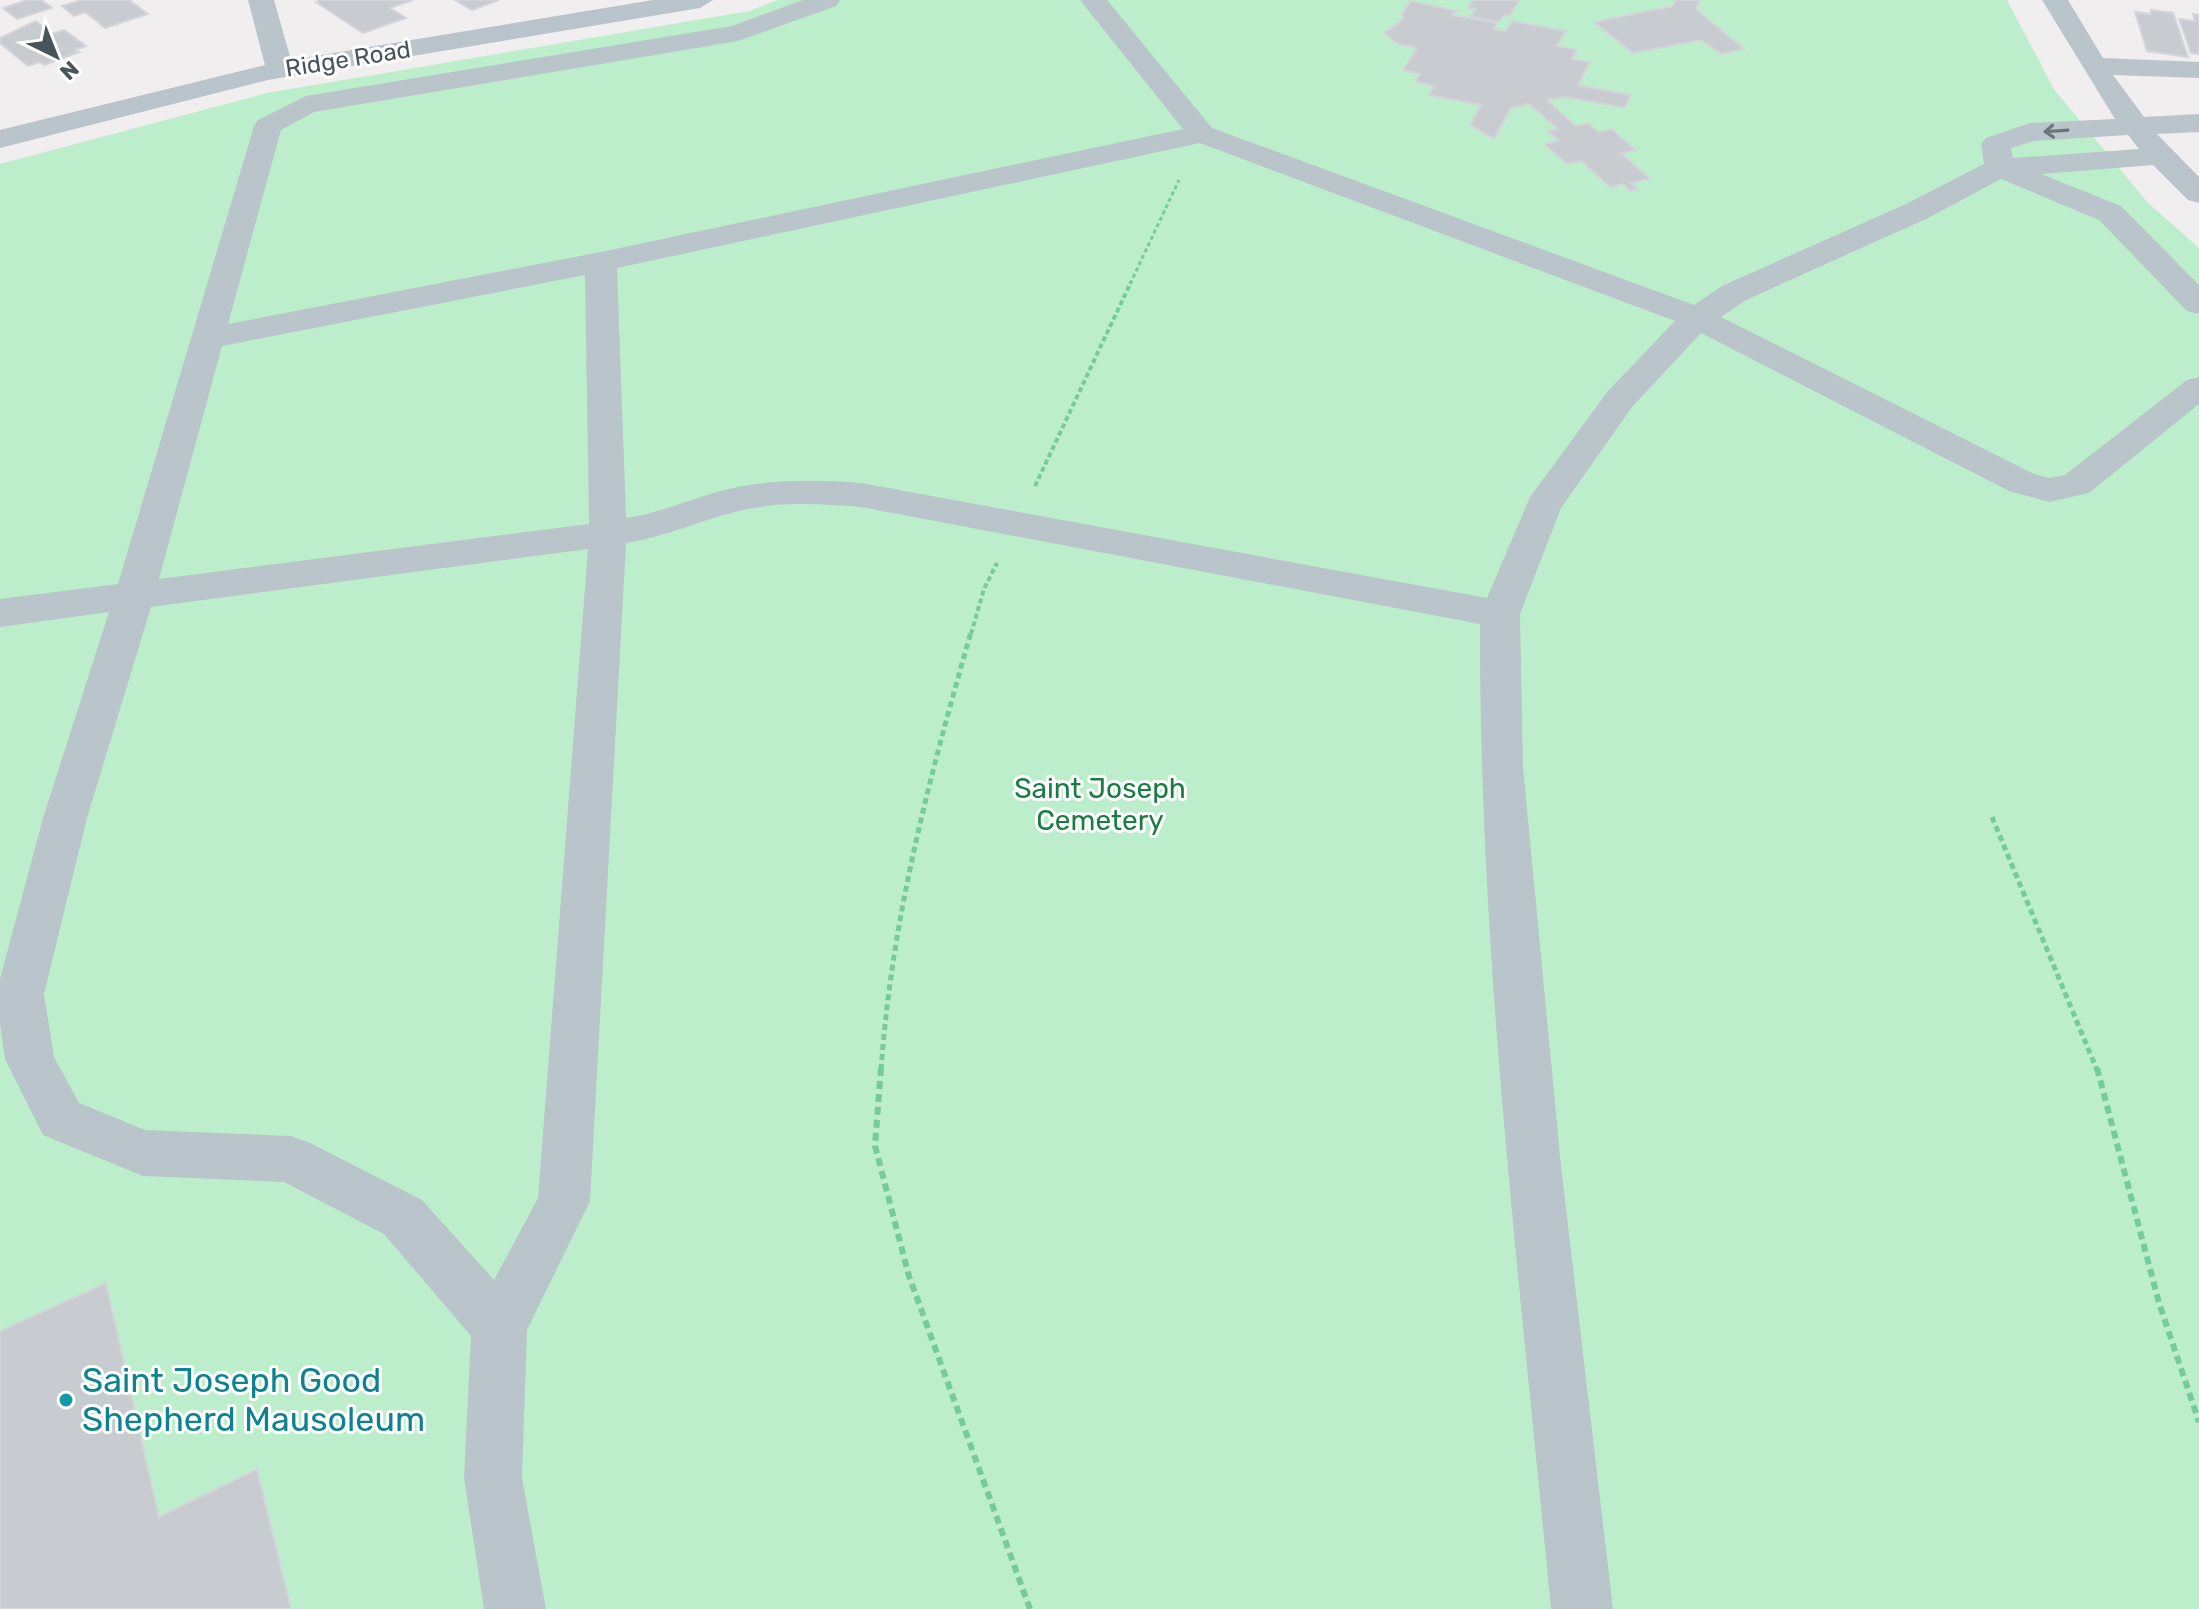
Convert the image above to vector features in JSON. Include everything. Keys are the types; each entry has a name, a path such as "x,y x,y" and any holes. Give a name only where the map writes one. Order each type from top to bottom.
{"street":[{"path":"261,0 280,70"},
{"name":"Ridge Road","path":"0,139 280,70 700,0"},
{"path":"499,1327 403,1217 290,1159 143,1153 61,1119 30,1059 20,994 65,818 135,594 268,126 306,105 738,33 827,0"},
{"path":"1093,0 1202,134 1697,318 2022,483 2049,490 2076,485 2199,387"},
{"path":"2055,0 2093,66 2134,126 2199,194"},
{"path":"2093,66 2199,70"},
{"path":"1999,168 1996,144 2030,132 2199,123"},
{"path":"205,339 601,262 1202,134"},
{"path":"1582,1609 1535,1166 1501,767 1500,614 1543,506 1620,399 1697,318 1734,293 1917,211 1999,168 2160,156"},
{"path":"1999,168 2110,213 2199,304"},
{"path":"515,1609 493,1478 499,1327 564,1201 608,534 601,262"},
{"path":"0,613 608,534 657,526 733,500 799,490 861,495 1500,614"}],"path":[{"path":"1030,1609 909,1276 875,1146 887,984 924,794 984,589 1202,134"},
{"path":"1992,817 2094,1057 2159,1303 2199,1422"}],"green space":[{"name":"Saint Joseph Cemetery","path":"777,0 2007,0 2054,89 2148,203 2199,248 2199,1609 0,1609 0,164 267,93 750,11"}],"building":[{"path":"27,0 41,0 52,8 17,19 3,8"},
{"path":"82,0 129,0 148,14 105,28 85,12 74,16 62,6"},
{"path":"413,0 390,8 406,18 363,33 316,2"},
{"path":"455,0 499,0 472,10"},
{"path":"1473,0 1519,0 1510,16 1504,15 1499,22 1471,16 1476,9 1468,8"},
{"path":"1676,0 1700,0 1696,9 1744,49 1721,54 1701,40 1633,53 1594,22 1673,6"},
{"path":"1411,1 1457,11 1453,15 1497,23 1494,29 1506,31 1512,21 1566,31 1557,46 1577,50 1572,59 1590,62 1578,85 1631,95 1625,108 1565,97 1547,100 1576,126 1588,123 1598,132 1612,129 1636,150 1621,153 1650,179 1631,183 1638,189 1630,191 1623,184 1610,187 1581,161 1567,164 1544,144 1559,141 1548,131 1558,129 1529,104 1511,108 1494,139 1470,125 1481,105 1429,95 1434,86 1415,82 1420,74 1403,70 1417,48 1398,44 1384,33 1402,20 1404,16 1401,15"},
{"path":"2151,10 2173,13 2188,57 2147,51 2135,12 2151,14"},
{"path":"2193,14 2199,15 2199,54 2191,53 2179,19 2195,21"},
{"path":"36,21 51,34 64,30 86,46 75,50 79,52 44,65 40,62 28,66 0,43 0,38"},
{"name":"Saint Joseph Good Shepherd Mausoleum","path":"106,1283 159,1517 257,1469 291,1609 0,1609 0,1331"}],"place":[{"name":"Saint Joseph Good Shepherd Mausoleum","path":"66,1400"}]}
